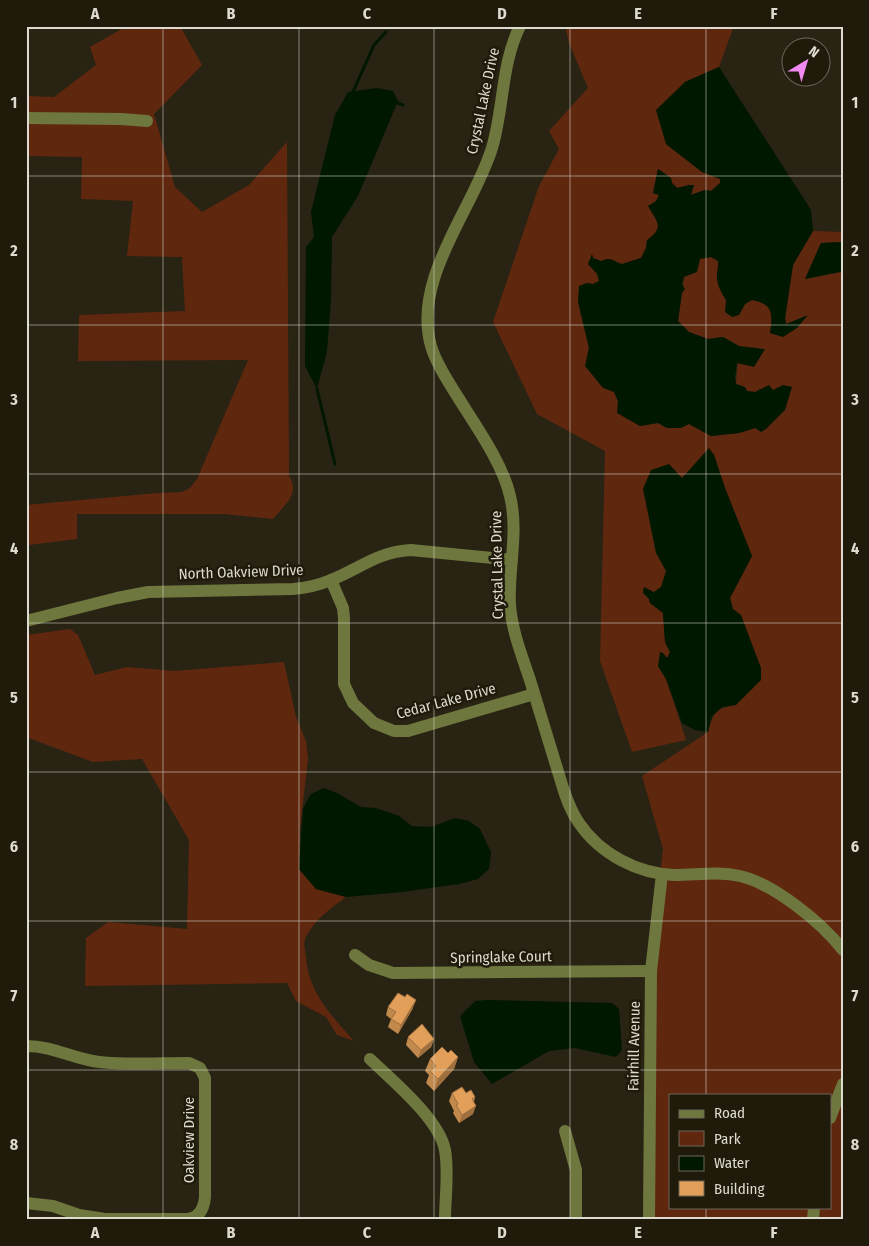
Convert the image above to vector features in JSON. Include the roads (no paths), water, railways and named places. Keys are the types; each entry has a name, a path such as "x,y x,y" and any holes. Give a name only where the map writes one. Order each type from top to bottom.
{"street":[{"name":"Crystal Lake Drive","path":"520,26 508,60 496,132 488,160 446,248 431,289 428,326 431,346 440,368 506,481 514,516 514,544 510,588 512,615 563,788 578,822 599,846 618,858 638,868 662,874 732,874 759,882 781,895 814,921 843,950"},
{"path":"26,118 147,121"},
{"name":"North Oakview Drive","path":"26,621 148,592 293,589 309,587 331,580 379,556 395,551 411,550 512,560"},
{"name":"Cedar Lake Drive","path":"331,580 343,608 344,684 353,703 374,723 394,731 408,731 534,694"},
{"name":"Fairhill Avenue","path":"649,1220 651,972 662,874"},
{"name":"Springlake Court","path":"355,955 369,965 393,973 651,972"},
{"name":"Oakview Drive","path":"26,1046 56,1049 97,1062 189,1063 200,1068 205,1078 206,1197 201,1212 193,1218 187,1219 105,1219 79,1215 53,1206 26,1203"},
{"path":"370,1059 420,1109 439,1135 444,1150 445,1220"},
{"path":"832,1113 843,1084"},
{"path":"565,1131 576,1170 576,1220"}],"water":[{"path":"719,67 811,210 813,231 793,265 785,318 786,324 808,315 797,328 783,337 770,333 770,310 764,304 752,300 745,304 739,315 732,317 725,312 726,300 717,281 718,261 711,257 700,259 697,272 684,277 682,284 685,289 682,293 678,321 689,332 708,339 723,337 739,346 765,349 754,367 737,363 736,384 745,387 747,391 755,392 769,385 773,390 783,385 792,387 785,410 766,429 761,432 755,428 739,433 711,436 689,424 681,428 667,428 658,423 640,426 617,413 618,401 614,392 603,388 585,366 589,348 578,302 579,286 599,281 597,274 588,264 592,254 593,258 601,261 610,259 622,264 641,258 646,248 647,240 658,228 658,224 648,206 656,201 659,195 653,193 658,169 671,178 672,183 677,188 694,185 691,195 705,190 711,191 720,183 720,179 702,172 666,144 656,110 685,82"},
{"path":"377,88 393,91 398,101 358,196 332,237 331,300 327,351 317,389 305,366 306,247 314,237 311,212 335,115 348,92"},
{"path":"843,242 843,274 840,272 805,279 821,243"},
{"path":"709,448 714,455 752,556 730,598 733,609 741,615 761,668 761,680 736,705 722,707 712,716 708,732 695,730 682,723 666,679 658,666 660,652 667,658 670,652 665,642 663,613 650,603 643,593 644,587 654,592 661,587 666,571 656,553 643,489 651,470 669,464 682,478"},
{"path":"324,788 361,807 376,808 399,816 412,826 431,827 455,818 469,821 480,829 491,852 489,869 478,879 459,884 402,892 346,897 316,889 299,869 303,808 311,794"},
{"path":"475,1001 612,1003 619,1009 622,1050 616,1057 575,1048 549,1051 492,1084 474,1062 460,1016"}],"waterway":[{"path":"352,94 374,45 386,32"},
{"path":"397,103 403,105"},
{"path":"317,389 335,464"}]}
